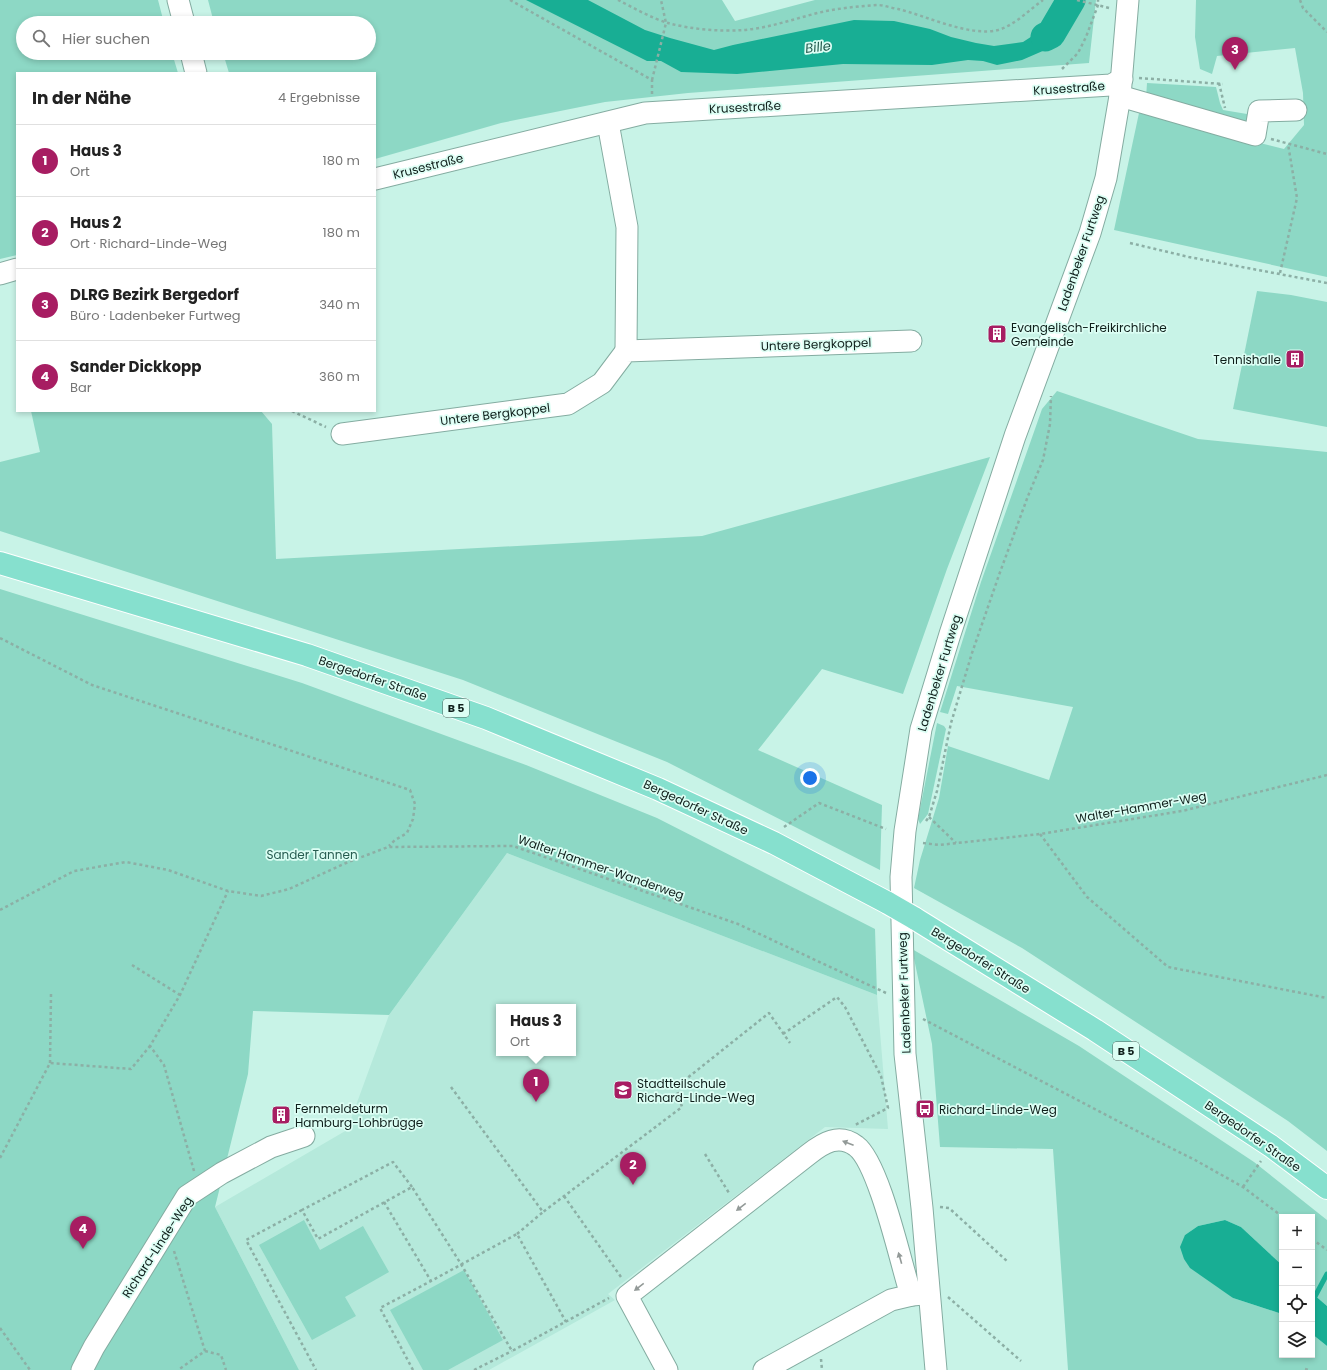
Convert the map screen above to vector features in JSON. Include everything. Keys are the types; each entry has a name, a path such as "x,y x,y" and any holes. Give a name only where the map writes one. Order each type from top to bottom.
{"main road":[{"name":"Bergedorfer Straße","path":"0,563 307,655 486,718 658,789 774,843 901,912 1095,1030 1271,1146 1327,1188"}],"street":[{"path":"178,0 182,16"},
{"name":"Ladenbeker Furtweg","path":"936,1370 923,1289 922,1208 906,1054 898,833 922,729 950,634 1015,436 1090,233 1106,178 1127,84 1127,6"},
{"path":"193,60 196,72"},
{"path":"1127,84 1255,135 1259,111 1296,110"},
{"name":"Krusestraße","path":"376,179 651,112 1127,84"},
{"path":"608,123 627,227 626,351"},
{"path":"0,274 16,269"},
{"name":"Untere Bergkoppel","path":"342,434 568,404 602,383 626,351 911,341"},
{"name":"Richard-Linde-Weg","path":"82,1370 94,1347 187,1196 222,1173 271,1147 304,1136"},
{"path":"667,1370 627,1296 820,1145 830,1140 844,1140 856,1146 865,1156 883,1200 908,1285 923,1289"},
{"path":"764,1370 891,1300 923,1289"}],"path":[{"path":"510,0 652,80"},
{"path":"618,0 666,23 686,27 743,30 773,25 841,8 881,5 962,29 985,32 998,30 1012,23 1043,0"},
{"path":"651,112 652,80 666,23 661,0"},
{"path":"1077,0 1098,5 1127,6"},
{"path":"1062,70 1078,52 1086,37 1098,5 1098,0"},
{"path":"1300,0 1303,8 1327,32"},
{"path":"1219,83 1225,108"},
{"path":"1127,84 1223,84"},
{"path":"1255,135 1327,154"},
{"path":"1280,273 1297,198 1288,144"},
{"path":"1130,243 1189,257 1327,283"},
{"path":"925,823 929,817 937,791 951,723 972,653 1028,496 1043,460 1050,424 1051,394"},
{"path":"294,412 342,434"},
{"path":"0,638 92,685 410,790 415,804 413,819 407,833 395,840 388,847"},
{"name":"Walter-Hammer-Weg","path":"774,843 778,831 819,803 916,839 923,843 939,846 1040,834 1182,811 1327,775"},
{"path":"929,817 956,844"},
{"path":"1040,834 1087,897 1168,967 1327,998"},
{"name":"Walter Hammer-Wanderweg","path":"0,910 74,871 126,862 168,870 228,891 261,896 289,889 346,862 388,847 513,846 738,924 890,995"},
{"path":"50,1062 131,1069 150,1046 180,995 228,891"},
{"path":"132,965 180,995"},
{"path":"0,1158 50,1062 51,994"},
{"path":"783,1034 837,997 845,1007 881,1076 888,1108 847,1129 836,1140"},
{"path":"413,1370 380,1308 517,1234 543,1212 682,1107 676,1087 769,1013 790,1043"},
{"path":"927,1022 1195,1160 1243,1187 1279,1214"},
{"path":"150,1046 164,1065 195,1172 187,1196"},
{"path":"451,1088 543,1212"},
{"path":"1243,1187 1271,1146"},
{"path":"705,1154 740,1208"},
{"path":"316,1370 246,1240 393,1162 412,1187 461,1264 512,1351"},
{"path":"302,1210 318,1239 412,1187"},
{"path":"564,1196 624,1282"},
{"path":"384,1202 431,1281"},
{"path":"937,1206 949,1208 1008,1262"},
{"path":"167,1228 205,1351"},
{"path":"517,1234 566,1322"},
{"path":"1315,1241 1327,1250"},
{"path":"923,1289 1021,1361"},
{"path":"474,1370 615,1295"},
{"path":"0,1328 30,1370"},
{"path":"178,1370 205,1351 221,1355 226,1370"},
{"path":"1305,1369 1309,1370"}],"shaded area":[{"name":"Stadtteilschule Richard-Linde-Weg","path":"507,853 877,995 888,1129 825,1127 608,1294 615,1300 489,1370 299,1370 215,1207 347,1130 389,1015"}],"green space":[{"path":"0,0 158,0 162,16 16,16 16,60 174,60 178,72 16,72 16,255 0,259"},
{"path":"208,0 722,0 735,21 815,0 1096,0 1089,63 688,93 605,102 501,123 376,159 376,72 229,72 225,60 376,60 376,16 212,16"},
{"path":"1196,0 1327,0 1327,277 1114,230 1139,113 1284,149 1304,125 1303,93 1295,48 1217,56 1212,74 1200,69 1195,37"},
{"path":"1147,83 1216,87 1223,110 1253,115 1253,122 1198,113 1146,98"},
{"path":"1257,291 1291,295 1327,302 1327,427 1233,409"},
{"path":"1057,391 1198,439 1327,452 1327,1151 1288,1121 1022,948 914,888 920,860 939,798 948,746 1049,780 1073,707 957,686 948,714 940,712 981,582 1042,409"},
{"path":"31,412 262,412 272,424 276,559 702,536 990,457 947,569 903,694 822,669 758,750 882,805 880,870 667,762 463,680 0,531 0,462 40,452"},
{"name":"Sander Tannen","path":"0,589 302,683 526,765 657,818 875,929 877,995 507,853 389,1015 253,1011 248,1074 215,1207 299,1370 0,1370"},
{"path":"937,723 944,726 946,729 928,814 920,824 918,819"},
{"path":"912,949 1079,1046 1254,1162 1327,1220 1327,1306 1315,1296 1315,1214 1279,1214 1279,1262 1241,1227 1225,1220 1198,1226 1185,1235 1233,1298 1279,1313 1279,1358 1315,1358 1315,1336 1327,1346 1327,1370 1068,1370 1053,1149 940,1147 932,1044"},
{"path":"304,1220 320,1250 363,1226 389,1272 345,1297 356,1316 312,1340 259,1245"},
{"path":"464,1270 503,1340 448,1370 423,1370 390,1310"}],"water":[{"path":"526,0 588,0 645,30 714,50 854,20 894,21 930,29 951,37 994,46 1023,42 1040,31 1063,0 1076,12 1065,30 1045,50 1022,60 997,65 983,61 968,60 932,65 843,64 737,74 681,72 661,61 647,61"},
{"path":"1225,1220 1241,1227 1279,1262 1279,1313 1233,1298 1190,1268 1184,1259 1180,1247 1185,1235 1198,1226"},
{"path":"1315,1296 1327,1306 1327,1346 1315,1336"}],"waterway":[{"name":"Bille","path":"1045,37 1051,34 1071,0"},
{"path":"1315,1296 1327,1274"}],"place":[{"name":"DLRG Bezirk Bergedorf","path":"1235,70"},
{"name":"Evangelisch-Freikirchliche Gemeinde","path":"997,334"},
{"name":"Tennishalle","path":"1295,359"},
{"name":"Stadtteilschule Richard-Linde-Weg","path":"623,1090"},
{"name":"Haus 3","path":"536,1102"},
{"name":"Richard-Linde-Weg","path":"925,1109"},
{"name":"Fernmeldeturm Hamburg-Lohbrügge","path":"281,1115"},
{"name":"Haus 2","path":"633,1185"},
{"name":"Sander Dickkopp","path":"83,1249"}]}
